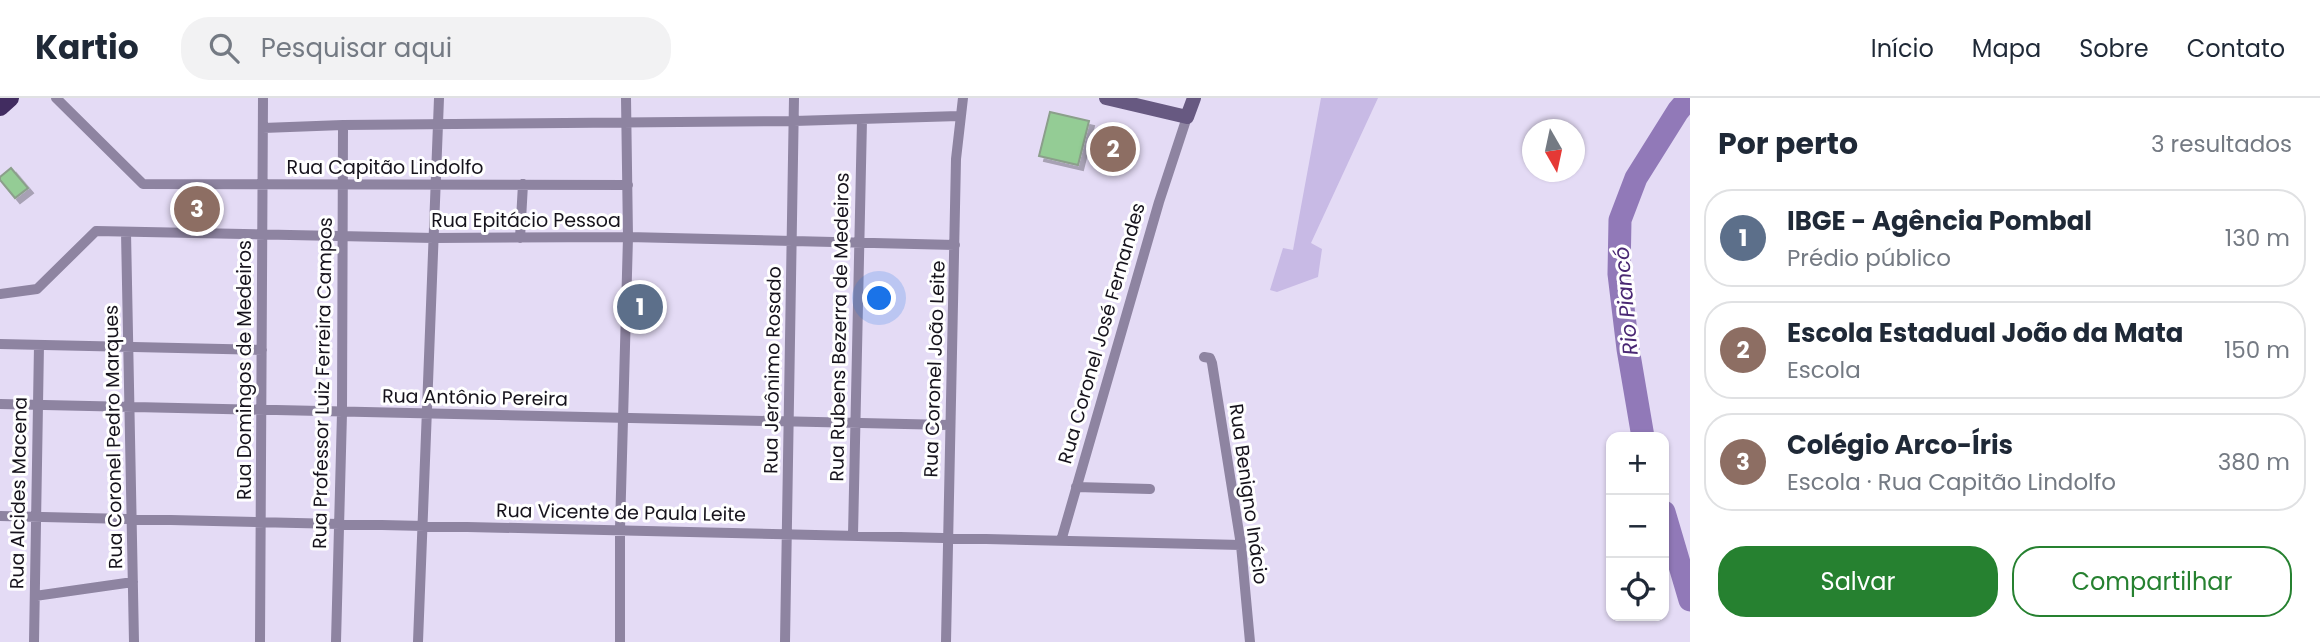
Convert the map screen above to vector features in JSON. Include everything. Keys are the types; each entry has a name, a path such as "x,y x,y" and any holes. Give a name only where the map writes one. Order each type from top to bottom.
{"highway":[{"path":"0,107 10,98"}],"main road":[{"path":"1106,98 1187,117"},
{"name":"Rua Coronel José Fernandes","path":"1187,117 1194,98"}],"street":[{"name":"Rua Capitão Lindolfo","path":"56,98 143,184 628,185"},
{"name":"Rua Domingos de Medeiros","path":"260,642 263,98"},
{"path":"418,642 439,98"},
{"path":"620,642 620,529 628,237 626,98"},
{"name":"Rua Jerônimo Rosado","path":"785,642 794,98"},
{"name":"Rua Coronel João Leite","path":"946,642 956,159 963,98"},
{"path":"263,128 862,120 959,116"},
{"name":"Rua Coronel José Fernandes","path":"1061,541 1159,202 1187,117"},
{"name":"Rua Rubens Bezerra de Medeiros","path":"853,535 862,120"},
{"name":"Rua Professor Luiz Ferreira Campos","path":"337,642 342,413 343,125"},
{"path":"520,238 523,184"},
{"name":"Rua Epitácio Pessoa","path":"0,294 37,289 96,232 434,238 628,237 955,245"},
{"name":"Rua Coronel Pedro Marques","path":"126,232 134,642"},
{"path":"0,344 262,350"},
{"name":"Rua Alcides Macena","path":"34,642 39,345"},
{"name":"Rua Benigno Inácio","path":"1204,357 1210,358 1212,363 1241,545 1250,642"},
{"name":"Rua Antônio Pereira","path":"0,404 949,425"},
{"name":"Rua Coronel José Fernandes","path":"1076,487 1150,489"},
{"name":"Rua Vicente de Paula Leite","path":"0,516 1241,545"},
{"path":"35,596 133,582"}],"shaded area":[{"path":"1321,98 1378,98 1311,243 1322,249 1318,277 1277,292 1270,290 1283,248 1293,250"}],"building":[{"path":"1050,112 1089,121 1078,165 1039,156"},
{"path":"11,168 28,188 15,198 0,180"}],"waterway":[{"name":"Rio Piancó","path":"1642,432 1619,274 1620,220 1636,178 1689,98"},
{"name":"Rio Piancó","path":"1669,529 1690,600"}],"place":[{"name":"Escola Estadual João da Mata","path":"1113,149"},
{"name":"Colégio Arco-Íris","path":"197,209"},
{"name":"IBGE - Agência Pombal","path":"640,307"}]}
